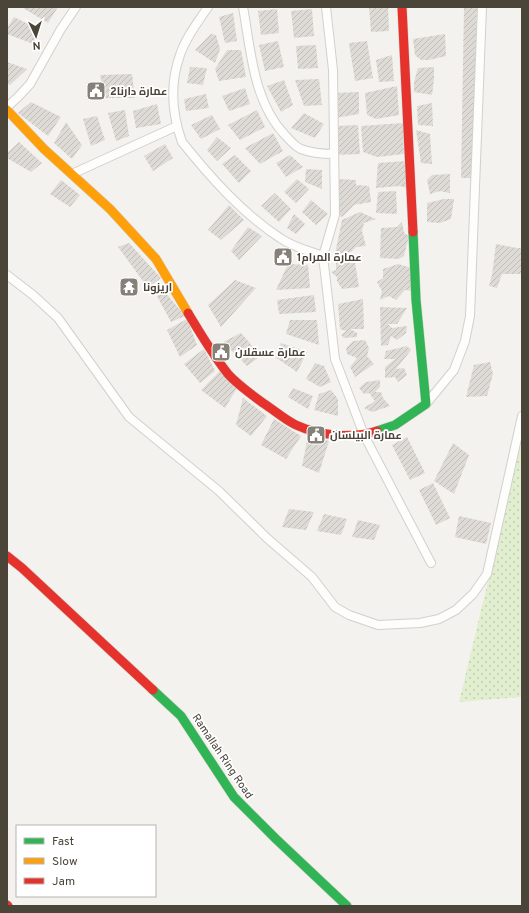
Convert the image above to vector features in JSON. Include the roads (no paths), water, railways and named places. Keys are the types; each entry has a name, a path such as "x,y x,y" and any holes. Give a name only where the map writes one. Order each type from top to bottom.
{"street":[{"path":"7,107 18,98 30,84 61,29 76,7"},
{"path":"208,7 188,38 180,54 175,72 174,107 177,126 182,142 234,202 281,239 323,256"},
{"path":"243,7 255,77 262,100 271,117 282,133 293,144 301,149 322,154 334,154"},
{"path":"326,7 333,70 335,216 323,256 335,359 364,435 431,563"},
{"path":"402,7 416,300 426,404"},
{"path":"7,110 44,149 110,208 156,259 205,341 229,375 256,398 295,425 320,433 364,435 395,426 426,404 454,370 465,341 470,316 480,90 482,7"},
{"path":"72,174 177,126"},
{"path":"7,275 33,295 58,318 129,417 219,491 268,539 312,577 335,607 349,615 378,625 402,625 439,619 456,610 473,594 487,574 522,416"},
{"name":"Ramallah Ring Road","path":"7,556 22,568 181,716 234,797 347,906"}],"place":[{"name":"عمارة دارنا2","path":"96,91"},
{"name":"عمارة المرام1","path":"283,257"},
{"name":"اريزونا","path":"129,287"},
{"name":"عمارة عسقلان","path":"221,352"},
{"name":"عمارة البيلسان","path":"316,435"}]}
